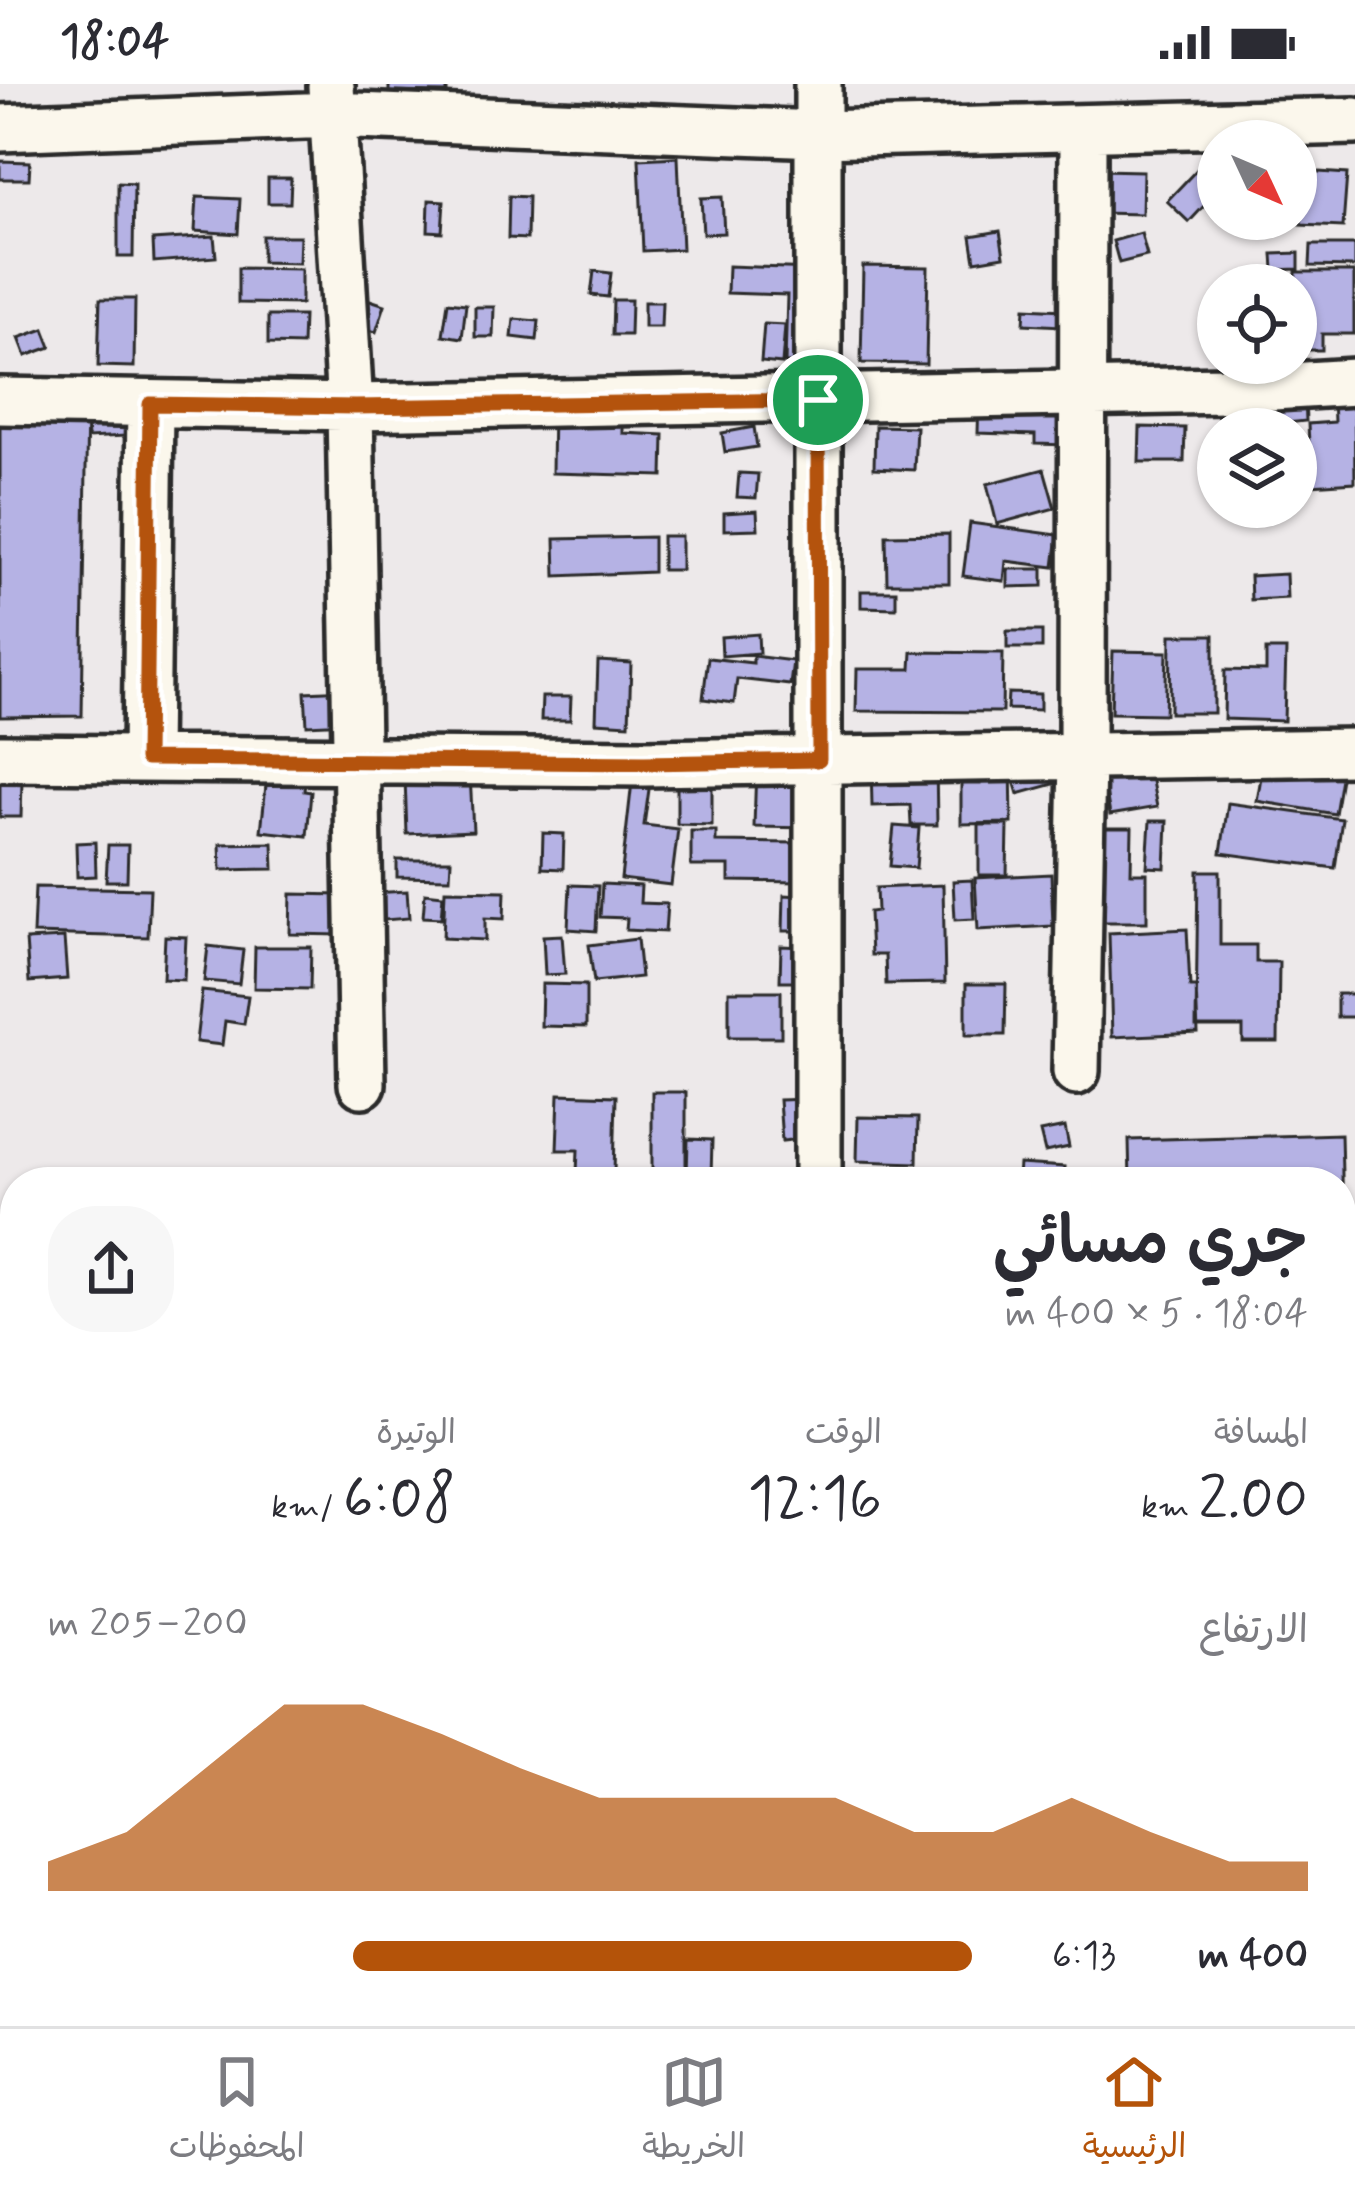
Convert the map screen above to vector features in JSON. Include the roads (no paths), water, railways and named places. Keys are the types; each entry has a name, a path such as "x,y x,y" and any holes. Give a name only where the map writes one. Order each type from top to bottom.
{"street":[{"path":"818,84 818,1167"},
{"path":"332,100 350,407 362,1084"},
{"path":"0,128 332,100 818,134 1083,130 1276,103 1355,121"},
{"path":"1076,1071 1085,394 1083,130"},
{"path":"0,401 350,407 1085,394 1355,382"},
{"path":"146,759 150,404"},
{"path":"0,758 819,760 1355,752"}]}
